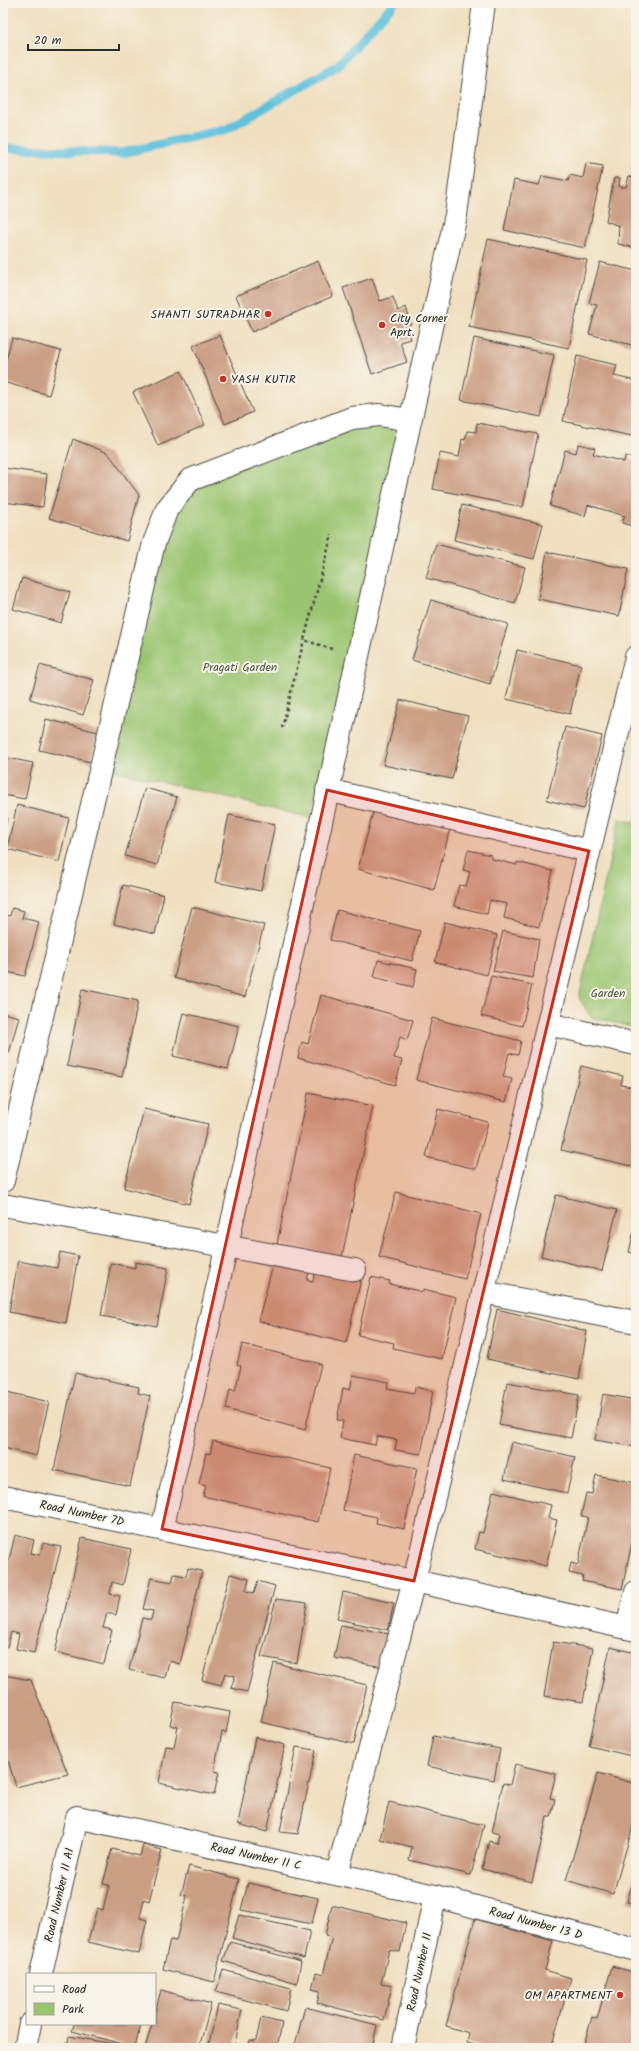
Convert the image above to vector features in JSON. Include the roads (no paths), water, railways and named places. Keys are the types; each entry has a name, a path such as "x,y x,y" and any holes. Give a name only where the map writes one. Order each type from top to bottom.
{"street":[{"path":"162,1529 227,1245 456,215 484,3"},
{"path":"3,1181 154,543 167,509 190,480 352,418 379,415 410,420"},
{"path":"337,1874 414,1581 635,663"},
{"path":"327,790 589,851"},
{"path":"548,1024 636,1044"},
{"path":"3,1205 227,1245 355,1270"},
{"path":"483,1292 636,1322"},
{"name":"Road Number 7D","path":"3,1497 414,1581 632,1629"},
{"path":"632,1629 636,1592"},
{"name":"Road Number 11 C","path":"77,1817 435,1896"},
{"name":"Road Number 11 A1","path":"42,1973 77,1817"},
{"name":"Road Number 13 D","path":"435,1896 636,1950"},
{"name":"Road Number 11","path":"403,2048 435,1896"},
{"path":"25,2048 30,2025"}],"waterway":[{"path":"3,148 122,153 227,129 337,66 394,3"}],"place":[{"name":"SHANTI SUTRADHAR","path":"268,314"},
{"name":"City Corner Aprt.","path":"382,325"},
{"name":"YASH KUTIR","path":"223,379"},
{"name":"OM APARTMENT","path":"620,1995"}],"park label":[{"name":"Pragati Garden","path":"240,667"},
{"name":"Garden","path":"608,993"}]}
